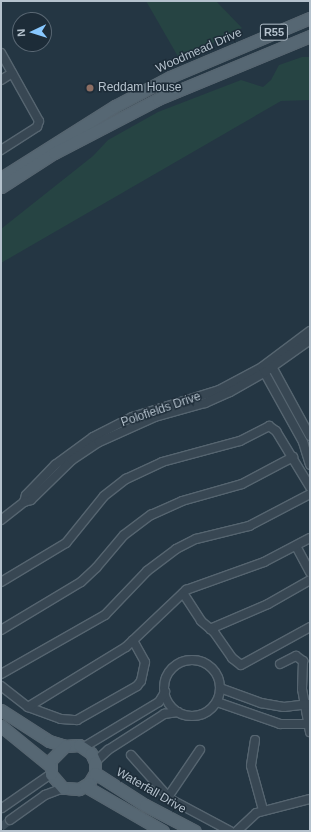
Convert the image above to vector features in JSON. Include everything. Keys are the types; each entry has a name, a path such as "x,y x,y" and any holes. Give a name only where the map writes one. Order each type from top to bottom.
{"main road":[{"name":"Woodmead Drive","path":"1,178 115,106 170,77 310,18"},
{"name":"R55","path":"1,188 54,153 158,99 310,36"},
{"path":"1,710 35,734 65,746 84,747 95,768 85,786 72,790 63,788 36,752 1,726"},
{"path":"50,770 54,754 65,746"},
{"name":"Waterfall Drive","path":"95,768 145,805 195,831"},
{"path":"85,786 163,831"}],"street":[{"path":"1,53 37,113 39,123 1,150"},
{"path":"1,80 12,73"},
{"name":"Polofields Drive","path":"1,520 24,502 31,500 72,460 99,442 155,417 205,403 263,370 310,331"},
{"name":"Polofields Drive","path":"271,364 310,340"},
{"path":"271,364 310,436 303,442"},
{"path":"263,370 303,442 310,465"},
{"path":"1,582 66,543 104,496 117,486 162,462 240,441 271,426 293,457 310,487"},
{"path":"1,630 81,582 96,568 124,535 151,515 182,501 242,484 293,457"},
{"path":"1,674 105,615 147,571 176,549 196,539 249,526 310,494"},
{"path":"28,707 133,640 183,592 264,562 310,538"},
{"path":"296,546 310,572"},
{"path":"210,629 268,604 310,580"},
{"path":"183,592 201,621 210,629 232,658 241,665 310,627"},
{"path":"1,686 28,707 61,718 77,720 137,686 146,669 142,655 133,640"},
{"path":"217,702 280,724 309,727 302,657 296,656 280,664"},
{"path":"84,747 159,702 165,692 169,674 180,663 188,660 196,660 210,667 216,673 220,688 217,702 203,714 190,716 178,712 169,703 165,692"},
{"path":"220,688 246,698 284,707 307,705"},
{"path":"95,768 108,750 164,714 178,712"},
{"path":"255,740 251,766 263,810"},
{"path":"168,797 200,750"},
{"path":"131,755 168,797 230,831"},
{"path":"2,808 50,770"},
{"path":"10,820 45,795 63,788"},
{"path":"237,831 251,816 263,810 310,798"},
{"path":"15,799 22,810"}],"green space":[{"path":"146,1 216,1 242,28 180,60"},
{"path":"302,57 310,57 310,100 281,101 1,263 1,229 93,156 108,140 158,112 241,80 263,87 271,80 279,65"}],"tunnel":[{"path":"1,827 10,820"}],"place":[{"name":"Reddam House","path":"90,88"}]}
